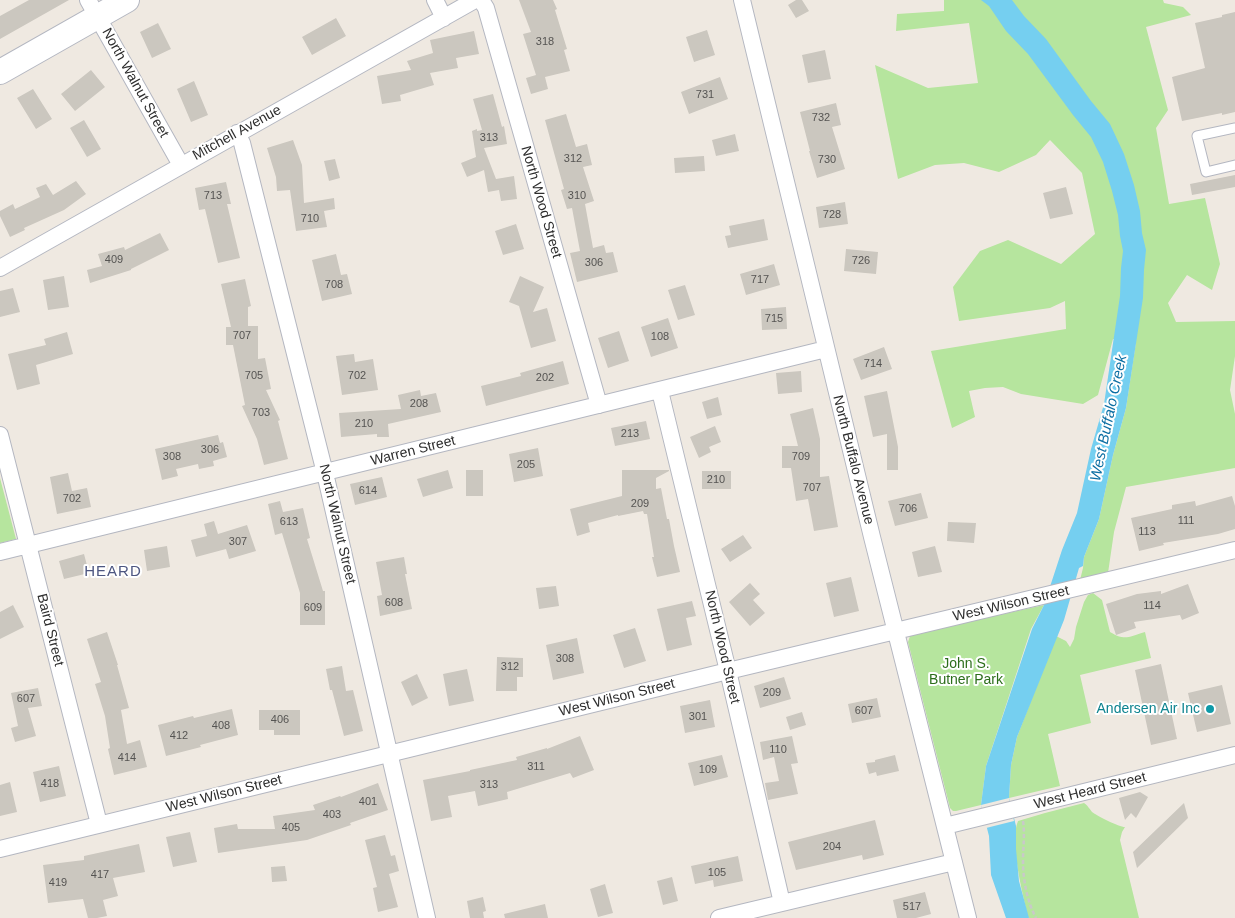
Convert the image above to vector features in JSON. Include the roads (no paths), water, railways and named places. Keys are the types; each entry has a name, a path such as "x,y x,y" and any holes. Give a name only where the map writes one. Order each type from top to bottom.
{"street":[{"path":"0,72 93,8 127,0"},
{"path":"434,0 444,18"},
{"name":"Mitchell Avenue","path":"0,268 475,0"},
{"name":"North Wood Street","path":"481,0 486,8 600,406"},
{"name":"North Buffalo Avenue","path":"742,0 826,349 968,918"},
{"name":"North Walnut Street","path":"93,8 181,165"},
{"name":"North Walnut Street","path":"237,134 242,144 325,473 427,918"},
{"name":"Warren Street","path":"0,552 826,349"},
{"name":"North Wood Street","path":"660,391 782,903"},
{"name":"Baird Street","path":"0,435 99,824"},
{"name":"West Wilson Street","path":"0,849 728,671 1235,550"},
{"name":"West Heard Street","path":"945,826 1235,757"},
{"path":"720,918 954,862"}],"lane":[{"path":"1235,128 1197,136 1206,172 1235,165"}],"water":[{"name":"West Buffalo Creek","path":"981,0 1012,0 1046,39 1110,124 1124,154 1134,185 1146,250 1143,298 1126,408 1113,455 1099,519 1084,557 1083,566 1079,568 1064,620 1017,737 1011,765 1009,798 1016,826 1019,881 1029,918 1006,918 991,875 989,836 981,805 986,766 1032,629 1044,605 1062,550 1077,513 1091,449 1104,404 1120,296 1123,251 1118,215 1112,191 1103,162 1091,137 1028,54 1006,31 989,6"}],"place":[{"name":"Andersen Air Inc","path":"1210,709"}],"district":[{"name":"HEARD","path":"113,572"}],"park label":[{"name":"John S. Butner Park","path":"966,672"}]}
